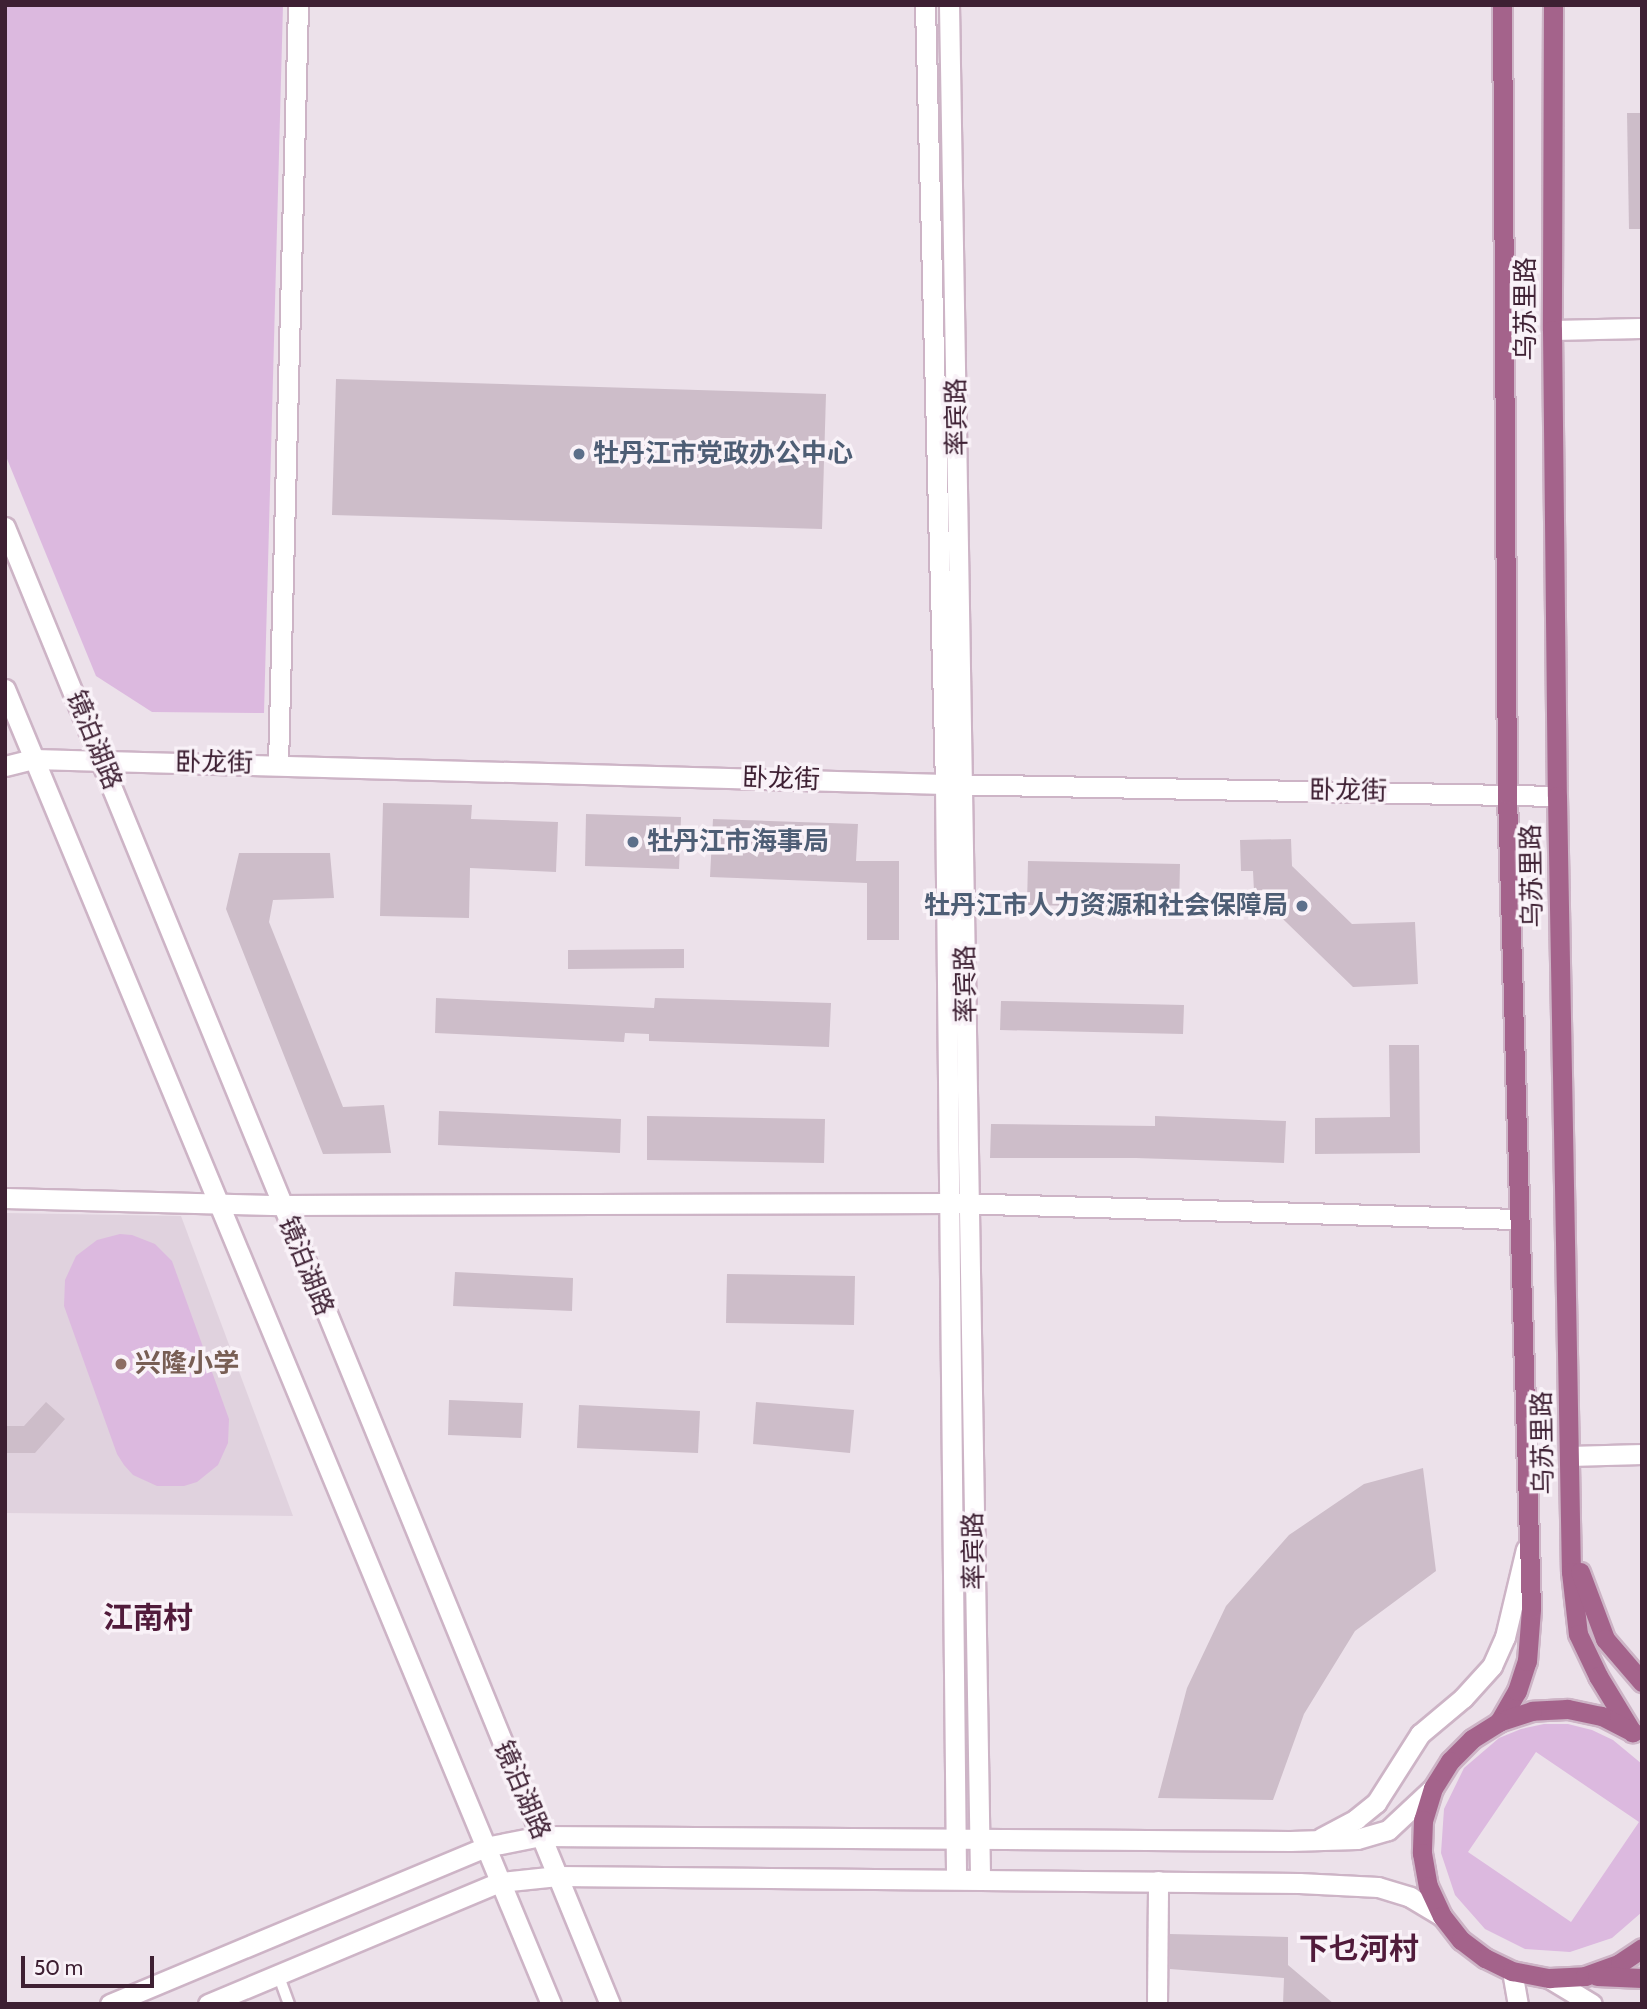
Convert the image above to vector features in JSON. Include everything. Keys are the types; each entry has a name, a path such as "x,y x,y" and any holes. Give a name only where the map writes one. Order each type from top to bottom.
{"main road":[{"name":"乌苏里路","path":"1499,1722 1517,1691 1527,1661 1531,1609 1517,1219 1507,794 1502,5"},
{"name":"乌苏里路","path":"1553,5 1552,330 1557,796 1571,1544 1578,1634 1598,1676 1637,1736"},
{"path":"1571,1544 1593,1615 1605,1639 1642,1682"},
{"path":"1637,1736 1601,1716 1567,1709 1532,1711 1499,1722 1472,1739 1450,1761 1433,1788 1423,1820 1422,1853 1428,1886 1442,1916 1461,1940 1485,1958 1512,1971 1549,1978 1642,1978"},
{"path":"1586,1976 1620,1963 1642,1948"}],"street":[{"path":"278,764 298,5"},
{"name":"率宾路","path":"925,5 954,784"},
{"name":"率宾路","path":"949,5 954,784 960,1203 980,1879"},
{"path":"1552,330 1642,328"},
{"name":"镜泊湖路","path":"5,527 610,2004"},
{"path":"5,689 551,2004"},
{"name":"卧龙街","path":"5,766 34,759 954,784 1557,796"},
{"path":"5,1198 281,1205 960,1203 1517,1219"},
{"name":"率宾路","path":"956,1878 960,1203"},
{"path":"1569,1456 1642,1454"},
{"path":"1317,1840 1356,1819 1376,1804 1420,1734 1463,1698 1492,1667 1505,1637 1528,1541"},
{"path":"110,2004 485,1847 541,1836 979,1840 1357,1839 1388,1830 1433,1788"},
{"path":"208,2004 500,1882 558,1875 956,1878 1378,1887 1410,1898 1442,1916"},
{"path":"1157,2004 1158,1881"},
{"path":"1512,1971 1518,2004"},
{"path":"1549,1978 1592,2004"}],"lane":[{"path":"278,1974 289,2004"}],"shaded area":[{"path":"5,5 283,5 264,713 152,712 96,676 5,454"},
{"name":"兴隆小学","path":"5,1213 181,1216 293,1516 5,1513"},
{"path":"120,1234 132,1235 155,1244 172,1261 229,1419 228,1443 218,1465 197,1482 184,1486 157,1486 133,1475 124,1465 117,1454 64,1306 65,1280 76,1256 97,1240"},
{"path":"1544,1724 1568,1724 1592,1730 1613,1740 1642,1764 1642,1912 1612,1938 1570,1952 1525,1949 1485,1929 1455,1895 1441,1853 1444,1809 1464,1768 1499,1738","holes":["1536,1752 1639,1822 1571,1922 1468,1852"]}],"building":[{"path":"1627,113 1642,113 1642,229 1629,229"},
{"name":"牡丹江市党政办公中心","path":"336,379 826,394 822,529 332,515"},
{"path":"383,803 472,805 471,819 558,822 556,872 470,868 469,918 380,916"},
{"name":"牡丹江市海事局","path":"586,814 681,817 679,869 585,866"},
{"path":"713,819 858,824 856,861 899,861 899,940 867,940 867,883 710,877"},
{"name":"牡丹江市人力资源和社会保障局","path":"1291,839 1292,866 1352,924 1415,922 1418,984 1353,987 1254,891 1253,871 1241,871 1240,840"},
{"path":"239,853 330,853 334,898 273,900 269,922 343,1107 384,1105 391,1153 323,1154 226,909"},
{"path":"1028,861 1180,864 1179,908 1027,905"},
{"path":"684,949 684,968 568,969 568,950"},
{"path":"436,998 654,1008 655,998 831,1003 829,1047 649,1041 649,1034 625,1033 624,1042 435,1033"},
{"path":"1001,1001 1184,1005 1183,1034 1000,1030"},
{"path":"1389,1045 1419,1045 1420,1153 1315,1154 1315,1118 1390,1117"},
{"path":"439,1111 621,1119 620,1153 438,1145"},
{"path":"647,1116 825,1119 824,1163 647,1160"},
{"path":"1155,1116 1286,1121 1284,1163 1136,1158 990,1158 991,1124 1155,1126"},
{"path":"455,1272 573,1278 572,1311 453,1306"},
{"path":"727,1274 855,1276 854,1325 726,1323"},
{"path":"449,1400 523,1403 521,1438 448,1435"},
{"path":"46,1402 65,1419 35,1453 5,1453 5,1426 24,1426"},
{"path":"756,1402 854,1410 850,1453 753,1444"},
{"path":"579,1405 700,1411 698,1453 577,1448"},
{"path":"1423,1468 1436,1571 1355,1631 1304,1714 1273,1800 1158,1798 1187,1688 1226,1606 1289,1535 1364,1484"},
{"path":"1170,1934 1288,1937 1288,1965 1334,2004 1283,2004 1284,1978 1170,1969"}],"place":[{"name":"牡丹江市党政办公中心","path":"579,454"},
{"name":"牡丹江市海事局","path":"633,842"},
{"name":"牡丹江市人力资源和社会保障局","path":"1302,906"},
{"name":"兴隆小学","path":"121,1364"}],"district":[{"name":"江南村","path":"148,1618"},
{"name":"下乜河村","path":"1359,1949"}]}
